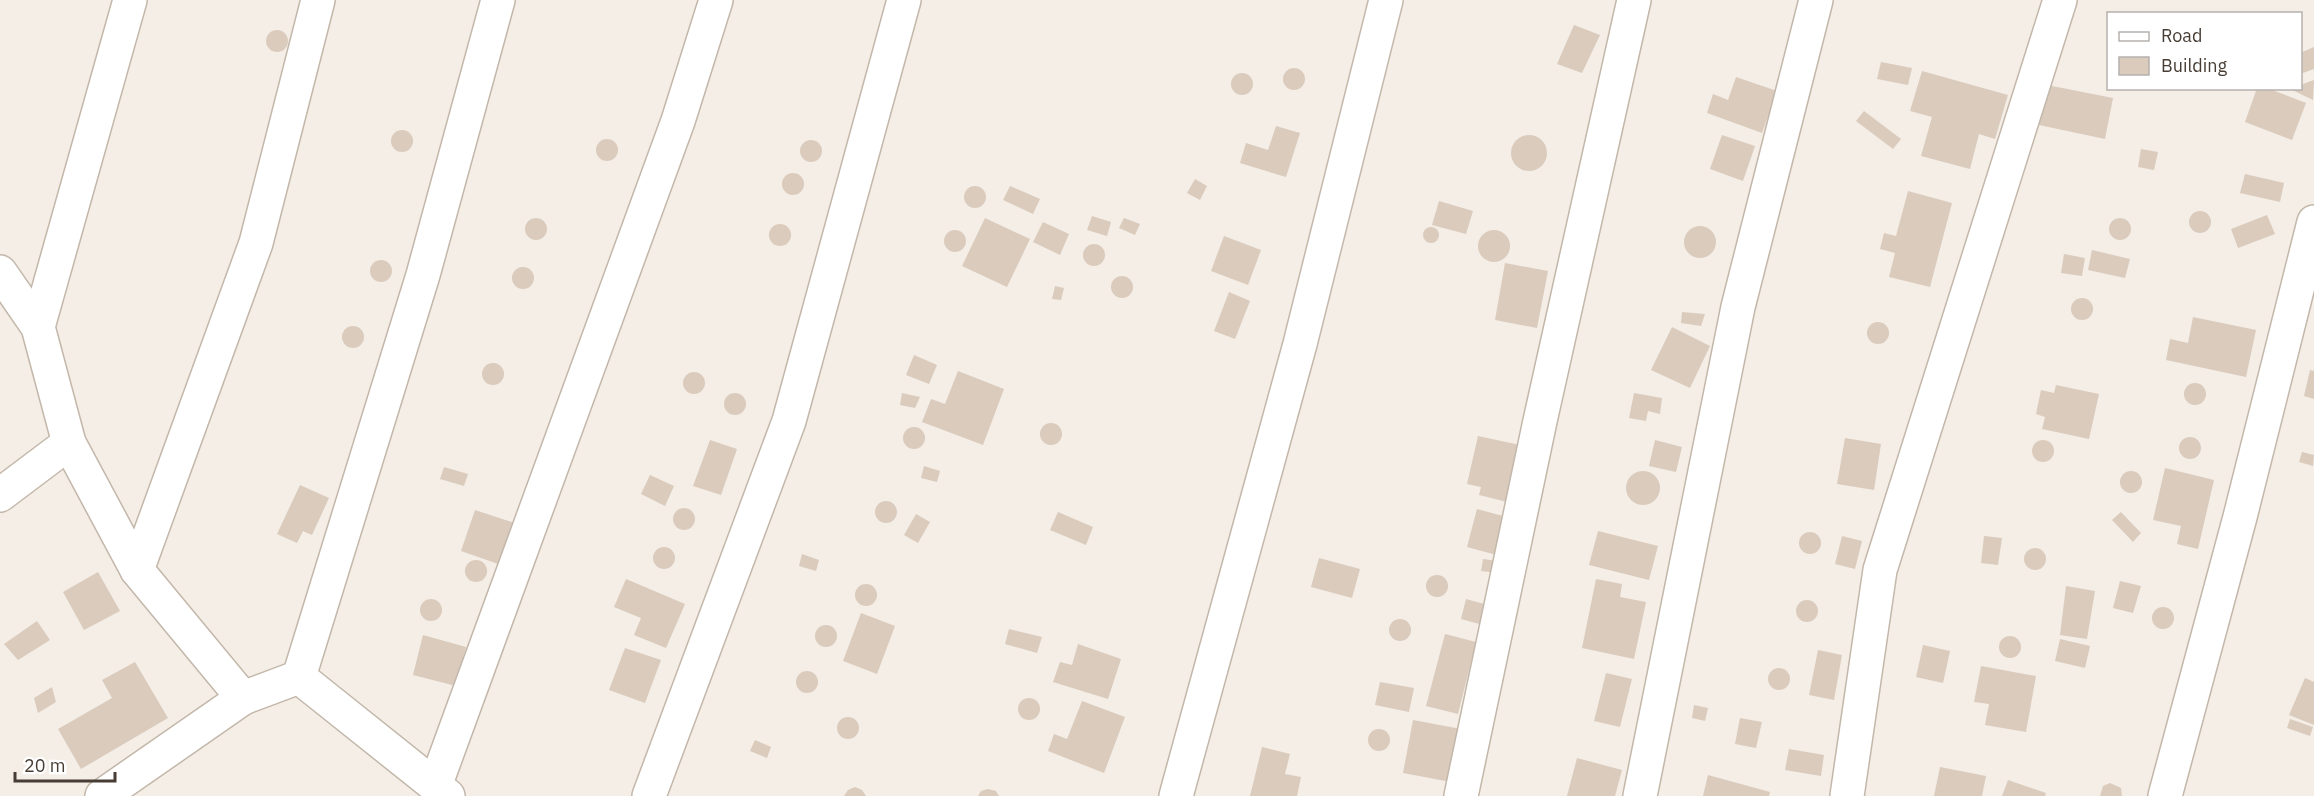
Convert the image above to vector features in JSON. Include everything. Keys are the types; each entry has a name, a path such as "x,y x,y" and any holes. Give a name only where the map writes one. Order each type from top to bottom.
{"street":[{"path":"38,327 130,0"},
{"path":"137,570 256,243 318,0"},
{"path":"299,677 423,275 498,0"},
{"path":"299,677 442,791 678,121 716,0"},
{"path":"649,796 789,421 904,0"},
{"path":"1176,796 1300,344 1386,0"},
{"path":"1461,796 1540,421 1634,0"},
{"path":"1640,796 1741,295 1815,0"},
{"path":"1847,796 1880,570 2060,0"},
{"path":"2165,796 2240,517 2314,222"},
{"path":"0,272 38,327 69,443 137,570 243,698"},
{"path":"0,495 69,443"},
{"path":"102,796 243,698 299,677"}],"building":[{"path":"1574,25 1600,35 1582,73 1557,64"},
{"path":"277,30 285,33 288,41 285,49 277,52 269,49 266,41 269,33"},
{"path":"2314,47 2314,69 2302,73 2302,52"},
{"path":"1881,62 1912,68 1908,85 1877,79"},
{"path":"1290,68 1298,68 1305,75 1305,83 1298,90 1290,90 1283,83 1283,75"},
{"path":"1922,71 2008,95 1995,139 1979,134 1970,169 1921,156 1932,117 1910,111"},
{"path":"1238,73 1246,73 1253,80 1253,88 1246,95 1238,95 1231,88 1231,80"},
{"path":"1736,77 1777,91 1762,133 1707,113 1713,94 1728,100"},
{"path":"2314,80 2313,100 2292,90 2302,90 2302,84"},
{"path":"2047,85 2113,98 2105,139 2039,125"},
{"path":"2256,90 2272,90 2306,103 2292,140 2245,122"},
{"path":"1864,111 1901,139 1893,149 1856,121"},
{"path":"1276,126 1300,133 1286,177 1240,163 1246,143 1268,150"},
{"path":"398,130 406,130 413,137 413,145 406,152 398,152 391,145 391,137"},
{"path":"1529,135 1541,141 1547,153 1541,165 1529,171 1517,165 1511,153 1517,141"},
{"path":"1722,135 1755,146 1743,181 1710,169"},
{"path":"607,139 615,142 618,150 615,158 607,161 599,158 596,150 599,142"},
{"path":"811,140 819,143 822,151 819,159 811,162 803,159 800,151 803,143"},
{"path":"2141,149 2158,152 2154,170 2138,167"},
{"path":"793,173 801,176 804,184 801,192 793,195 785,192 782,184 785,176"},
{"path":"2245,174 2284,183 2280,202 2240,193"},
{"path":"1195,179 1207,186 1200,200 1187,193"},
{"path":"975,186 983,189 986,197 983,205 975,208 967,205 964,197 967,189"},
{"path":"1010,186 1040,199 1033,214 1003,200"},
{"path":"1908,191 1952,203 1930,287 1889,277 1895,253 1880,249 1884,233 1896,236"},
{"path":"1439,201 1473,211 1466,234 1432,225"},
{"path":"2200,211 2208,214 2211,222 2208,230 2200,233 2192,230 2189,222 2192,214"},
{"path":"2267,215 2275,234 2238,248 2231,229"},
{"path":"1092,216 1111,222 1107,236 1087,230"},
{"path":"532,218 540,218 547,225 547,233 540,240 532,240 525,233 525,225"},
{"path":"985,218 1030,239 1007,287 962,266"},
{"path":"1124,218 1140,224 1135,235 1119,228"},
{"path":"2116,218 2124,218 2131,225 2131,233 2124,240 2116,240 2109,233 2109,225"},
{"path":"1043,222 1069,234 1060,255 1033,242"},
{"path":"780,224 788,227 791,235 788,243 780,246 772,243 769,235 772,227"},
{"path":"1700,226 1711,231 1716,242 1711,253 1700,258 1689,253 1684,242 1689,231"},
{"path":"1431,227 1437,229 1439,235 1437,241 1431,243 1425,241 1423,235 1425,229"},
{"path":"955,230 963,233 966,241 963,249 955,252 947,249 944,241 947,233"},
{"path":"1494,230 1506,234 1510,246 1506,258 1494,262 1482,258 1478,246 1482,234"},
{"path":"1224,236 1261,250 1248,285 1211,271"},
{"path":"1094,244 1102,247 1105,255 1102,263 1094,266 1086,263 1083,255 1086,247"},
{"path":"2092,250 2130,259 2125,278 2088,270"},
{"path":"2064,254 2085,258 2082,276 2061,273"},
{"path":"377,260 385,260 392,267 392,275 385,282 377,282 370,275 370,267"},
{"path":"1505,263 1548,271 1537,328 1495,320"},
{"path":"523,267 531,270 534,278 531,286 523,289 515,286 512,278 515,270"},
{"path":"1122,276 1130,279 1133,287 1130,295 1122,298 1114,295 1111,287 1114,279"},
{"path":"1055,286 1064,288 1061,300 1052,299"},
{"path":"1229,292 1250,301 1235,339 1214,331"},
{"path":"2082,298 2090,301 2093,309 2090,317 2082,320 2074,317 2071,309 2074,301"},
{"path":"1682,312 1705,314 1701,326 1681,323"},
{"path":"2193,317 2256,330 2246,377 2166,360 2170,339 2188,343"},
{"path":"1878,322 1886,325 1889,333 1886,341 1878,344 1870,341 1867,333 1870,325"},
{"path":"353,326 361,329 364,337 361,345 353,348 345,345 342,337 345,329"},
{"path":"1672,327 1710,346 1690,388 1651,370"},
{"path":"914,355 937,365 929,384 906,375"},
{"path":"493,363 501,366 504,374 501,382 493,385 485,382 482,374 485,366"},
{"path":"2310,370 2314,371 2314,399 2304,396"},
{"path":"958,371 1004,389 983,445 922,422 931,399 945,404"},
{"path":"694,372 702,375 705,383 702,391 694,394 686,391 683,383 686,375"},
{"path":"2195,383 2203,386 2206,394 2203,402 2195,405 2187,402 2184,394 2187,386"},
{"path":"2056,385 2099,394 2089,439 2042,429 2045,417 2036,414 2041,390 2054,393"},
{"path":"735,393 743,396 746,404 743,412 735,415 727,412 724,404 727,396"},
{"path":"902,393 920,397 915,408 900,405"},
{"path":"1634,393 1662,398 1660,414 1648,411 1646,421 1629,418"},
{"path":"1051,423 1059,426 1062,434 1059,442 1051,445 1043,442 1040,434 1043,426"},
{"path":"914,427 922,430 925,438 922,446 914,449 906,446 903,438 906,430"},
{"path":"1478,436 1520,445 1507,502 1479,495 1481,487 1467,484"},
{"path":"2190,437 2198,440 2201,448 2198,456 2190,459 2182,456 2179,448 2182,440"},
{"path":"1845,438 1881,444 1874,490 1837,484"},
{"path":"710,440 737,449 721,495 693,486"},
{"path":"1655,440 1682,447 1676,472 1649,466"},
{"path":"2043,440 2051,443 2054,451 2051,459 2043,462 2035,459 2032,451 2035,443"},
{"path":"2302,452 2314,455 2313,466 2299,462"},
{"path":"924,466 940,471 937,482 921,478"},
{"path":"444,467 468,474 464,486 440,479"},
{"path":"2165,468 2214,480 2198,549 2177,544 2181,526 2153,520"},
{"path":"1643,471 1655,476 1660,488 1655,500 1643,505 1631,500 1626,488 1631,476"},
{"path":"2131,471 2139,474 2142,482 2139,490 2131,493 2123,490 2120,482 2123,474"},
{"path":"650,475 674,486 665,506 641,494"},
{"path":"300,485 329,498 312,535 303,531 297,543 277,534"},
{"path":"886,501 894,504 897,512 894,520 886,523 878,520 875,512 878,504"},
{"path":"684,508 692,511 695,519 692,527 684,530 676,527 673,519 676,511"},
{"path":"1477,509 1514,519 1504,557 1467,547"},
{"path":"475,510 515,523 501,565 461,551"},
{"path":"1058,512 1093,527 1086,545 1050,530"},
{"path":"2121,512 2141,533 2133,542 2112,520"},
{"path":"916,514 930,522 918,543 904,535"},
{"path":"1598,531 1658,546 1649,580 1589,565"},
{"path":"1810,532 1818,535 1821,543 1818,551 1810,554 1802,551 1799,543 1802,535"},
{"path":"1842,536 1862,541 1855,569 1835,564"},
{"path":"1984,536 2002,538 1998,565 1981,563"},
{"path":"664,547 672,550 675,558 672,566 664,569 656,566 653,558 656,550"},
{"path":"2035,548 2043,551 2046,559 2043,567 2035,570 2027,567 2024,559 2027,551"},
{"path":"802,554 819,560 816,571 799,566"},
{"path":"1319,558 1360,569 1352,598 1311,587"},
{"path":"1483,559 1498,561 1497,573 1481,571"},
{"path":"476,560 484,563 487,571 484,579 476,582 468,579 465,571 468,563"},
{"path":"98,572 120,611 84,630 63,592"},
{"path":"1437,575 1445,578 1448,586 1445,594 1437,597 1429,594 1426,586 1429,578"},
{"path":"626,579 685,604 666,648 634,635 641,618 614,607"},
{"path":"1596,579 1622,584 1620,597 1646,602 1634,659 1582,648"},
{"path":"2120,581 2141,586 2133,613 2113,608"},
{"path":"862,584 870,584 877,591 877,599 870,606 862,606 855,599 855,591"},
{"path":"2066,586 2095,591 2087,639 2060,635"},
{"path":"431,599 439,602 442,610 439,618 431,621 423,618 420,610 423,602"},
{"path":"1466,599 1488,605 1483,625 1461,619"},
{"path":"1807,600 1815,603 1818,611 1815,619 1807,622 1799,619 1796,611 1799,603"},
{"path":"2159,607 2167,607 2174,614 2174,622 2167,629 2159,629 2152,622 2152,614"},
{"path":"861,613 895,626 877,674 843,661"},
{"path":"1400,619 1408,622 1411,630 1408,638 1400,641 1392,638 1389,630 1392,622"},
{"path":"37,621 50,640 18,660 4,644"},
{"path":"826,625 834,628 837,636 834,644 826,647 818,644 815,636 818,628"},
{"path":"1009,629 1042,637 1037,653 1005,644"},
{"path":"1445,634 1476,642 1458,714 1426,706"},
{"path":"423,635 466,647 456,686 413,675"},
{"path":"2010,636 2018,639 2021,647 2018,655 2010,658 2002,655 1999,647 2002,639"},
{"path":"2060,639 2090,646 2085,668 2055,661"},
{"path":"1078,644 1121,659 1108,699 1053,682 1060,662 1072,665"},
{"path":"1923,645 1950,651 1943,683 1916,677"},
{"path":"625,648 661,660 645,703 609,690"},
{"path":"1818,650 1842,655 1834,700 1809,695"},
{"path":"135,662 168,718 81,769 58,729 112,698 102,680"},
{"path":"1981,666 2036,676 2026,732 1985,725 1989,704 1974,702"},
{"path":"1779,668 1787,671 1790,679 1787,687 1779,690 1771,687 1768,679 1771,671"},
{"path":"807,671 815,674 818,682 815,690 807,693 799,690 796,682 799,674"},
{"path":"1606,673 1632,679 1620,727 1594,721"},
{"path":"2305,678 2314,682 2314,725 2289,715"},
{"path":"1380,682 1414,688 1409,712 1375,705"},
{"path":"52,687 56,702 38,713 34,698"},
{"path":"1029,698 1037,701 1040,709 1037,717 1029,720 1021,717 1018,709 1021,701"},
{"path":"1082,701 1125,717 1104,773 1048,751 1054,734 1067,739"},
{"path":"1694,705 1708,708 1705,721 1692,718"},
{"path":"848,717 856,720 859,728 856,736 848,739 840,736 837,728 840,720"},
{"path":"1740,718 1762,722 1756,748 1735,744"},
{"path":"2290,719 2313,727 2310,736 2287,728"},
{"path":"1413,720 1461,729 1451,782 1403,773"},
{"path":"1379,729 1387,732 1390,740 1387,748 1379,751 1371,748 1368,740 1371,732"},
{"path":"755,740 771,747 767,758 750,751"},
{"path":"1262,747 1290,754 1285,774 1301,777 1297,796 1250,796"},
{"path":"1789,749 1824,755 1821,776 1785,770"},
{"path":"1577,758 1622,770 1615,796 1567,796"},
{"path":"1940,767 1986,776 1982,796 1934,796"},
{"path":"1708,775 1770,792 1769,796 1703,796"},
{"path":"2008,780 2046,793 2045,796 2002,796"},
{"path":"2110,783 2121,788 2122,796 2100,796 2103,786"},
{"path":"855,787 862,790 866,796 844,796 848,790"},
{"path":"988,789 996,791 999,796 978,796 981,791"}]}
